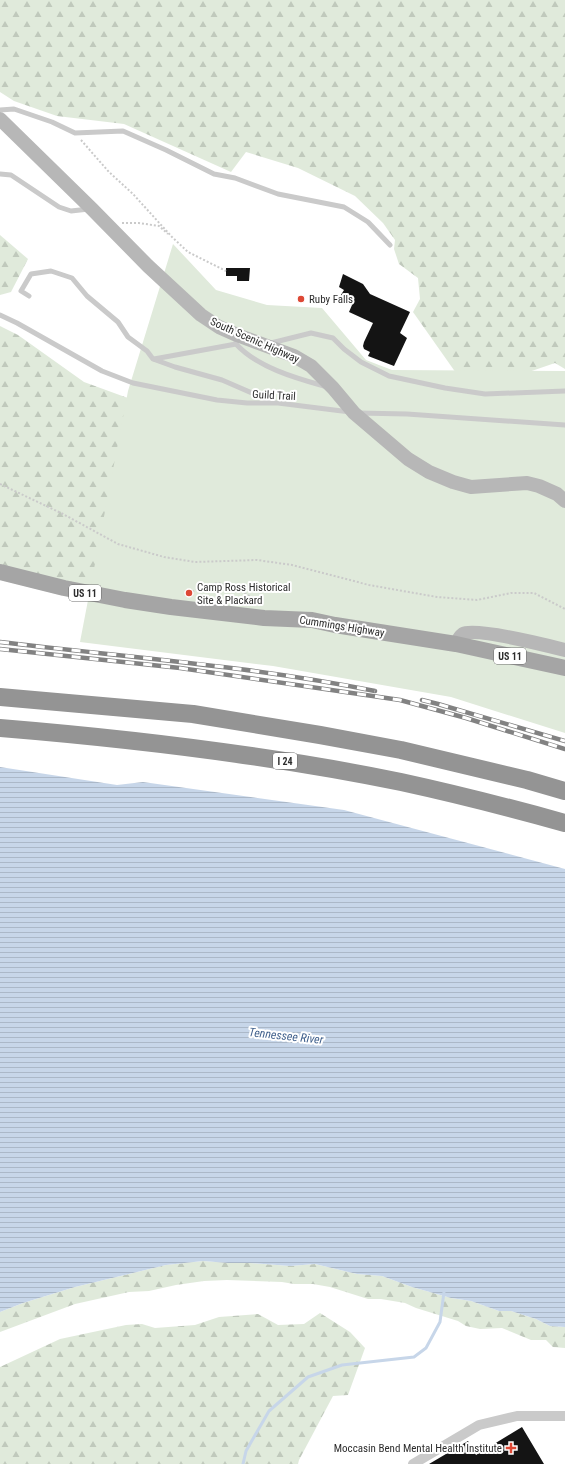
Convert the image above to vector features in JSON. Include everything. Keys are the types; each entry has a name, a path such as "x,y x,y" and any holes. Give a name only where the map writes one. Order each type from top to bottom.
{"highway":[{"path":"0,697 193,714 401,750 565,790"},
{"name":"I 24","path":"0,728 97,736 191,747 288,762 401,782 506,807 565,823"}],"main road":[{"name":"South Scenic Highway","path":"0,119 148,266 196,311 237,340 267,345 294,356 311,366 354,412 408,459 440,478 471,487 527,483 539,486 557,494 565,501"},
{"name":"Cummings Highway","path":"0,572 94,595 169,607 264,618 312,620 456,644 565,668"},
{"path":"456,644 459,638 464,634 472,632 516,638 565,650"}],"street":[{"path":"413,1464 479,1425 517,1416 565,1416"}],"lane":[{"path":"0,110 14,109 52,122 75,133 123,131 214,174 234,178 278,194 344,207 368,222 390,245"},
{"path":"0,174 11,175 59,207 71,211 92,209"},
{"path":"29,296 21,291 31,274 51,271 72,278 87,296 118,322 128,337 147,351 153,359 175,367 222,380 278,403"},
{"name":"Guild Trail","path":"0,315 18,323 102,371 133,383 217,400 247,403 278,403 339,412 407,414 565,425"},
{"path":"267,345 311,333 333,338 361,362 389,376 445,388 485,394 565,391"},
{"path":"153,359 237,340 244,353 257,361 307,381 333,388"}],"path":[{"path":"75,133 110,172 133,194 172,238"},
{"path":"112,230 123,223 139,223 158,226 188,252 226,271"},
{"path":"0,484 63,514 118,544 164,557 195,562 256,560 285,564 369,585 437,597 477,600 511,593 534,594 565,609"},
{"path":"169,607 190,593 203,587 218,583 230,585 253,598 260,606 264,618"}],"green space":[{"path":"0,0 565,0 565,369 555,363 520,375 456,373 413,312 420,299 418,278 399,264 394,249 395,240 383,223 355,196 298,168 246,152 231,172 124,124 57,116 14,101 0,92"},
{"path":"0,235 28,259 11,292 0,295"},
{"path":"173,244 216,290 267,305 322,308 366,360 392,370 565,371 565,733 451,697 273,666 80,642 128,391"},
{"path":"0,326 18,335 84,382 125,397 175,411 153,595 68,582 0,565"},
{"path":"203,1261 290,1266 315,1264 357,1274 382,1276 412,1287 451,1298 471,1301 499,1311 511,1311 536,1319 550,1326 565,1327 565,1348 553,1347 546,1340 531,1340 502,1328 480,1329 466,1326 458,1321 405,1303 381,1299 368,1299 330,1287 313,1284 227,1280 204,1281 149,1291 129,1292 75,1304 0,1332 0,1312 23,1303 75,1287 166,1265"},
{"path":"320,1313 350,1332 365,1348 348,1395 333,1396 298,1464 0,1464 0,1367 60,1339 126,1325 142,1324 155,1328 195,1325 219,1317 258,1314 278,1325 304,1324"}],"water":[{"name":"Tennessee River","path":"0,767 117,785 143,782 344,810 565,869 565,1327 550,1326 536,1319 511,1311 499,1311 471,1301 451,1298 412,1287 382,1276 357,1274 315,1264 290,1266 203,1261 166,1265 75,1287 23,1303 0,1312"}],"building":[{"path":"226,268 250,268 249,281 237,281 237,276 226,276"},
{"path":"343,274 363,284 370,294 410,312 400,333 407,338 394,366 368,356 370,352 364,349 364,342 373,323 349,312 352,305 339,298 344,290 339,287"},
{"name":"Moccasin Bend Mental Health Institute","path":"522,1427 544,1464 429,1464 468,1441 476,1455"}],"waterway":[{"path":"243,1464 246,1451 269,1411 308,1377 342,1365 414,1357 426,1348 440,1322 444,1292"}],"railway":[{"path":"0,642 235,668 328,682 375,691"},
{"path":"0,649 180,668 400,700 466,718 565,749"},
{"path":"422,700 565,741"}],"place":[{"name":"Ruby Falls","path":"301,299"},
{"name":"Camp Ross Historical Site & Plackard","path":"189,593"},
{"name":"Moccasin Bend Mental Health Institute","path":"511,1448"}]}
